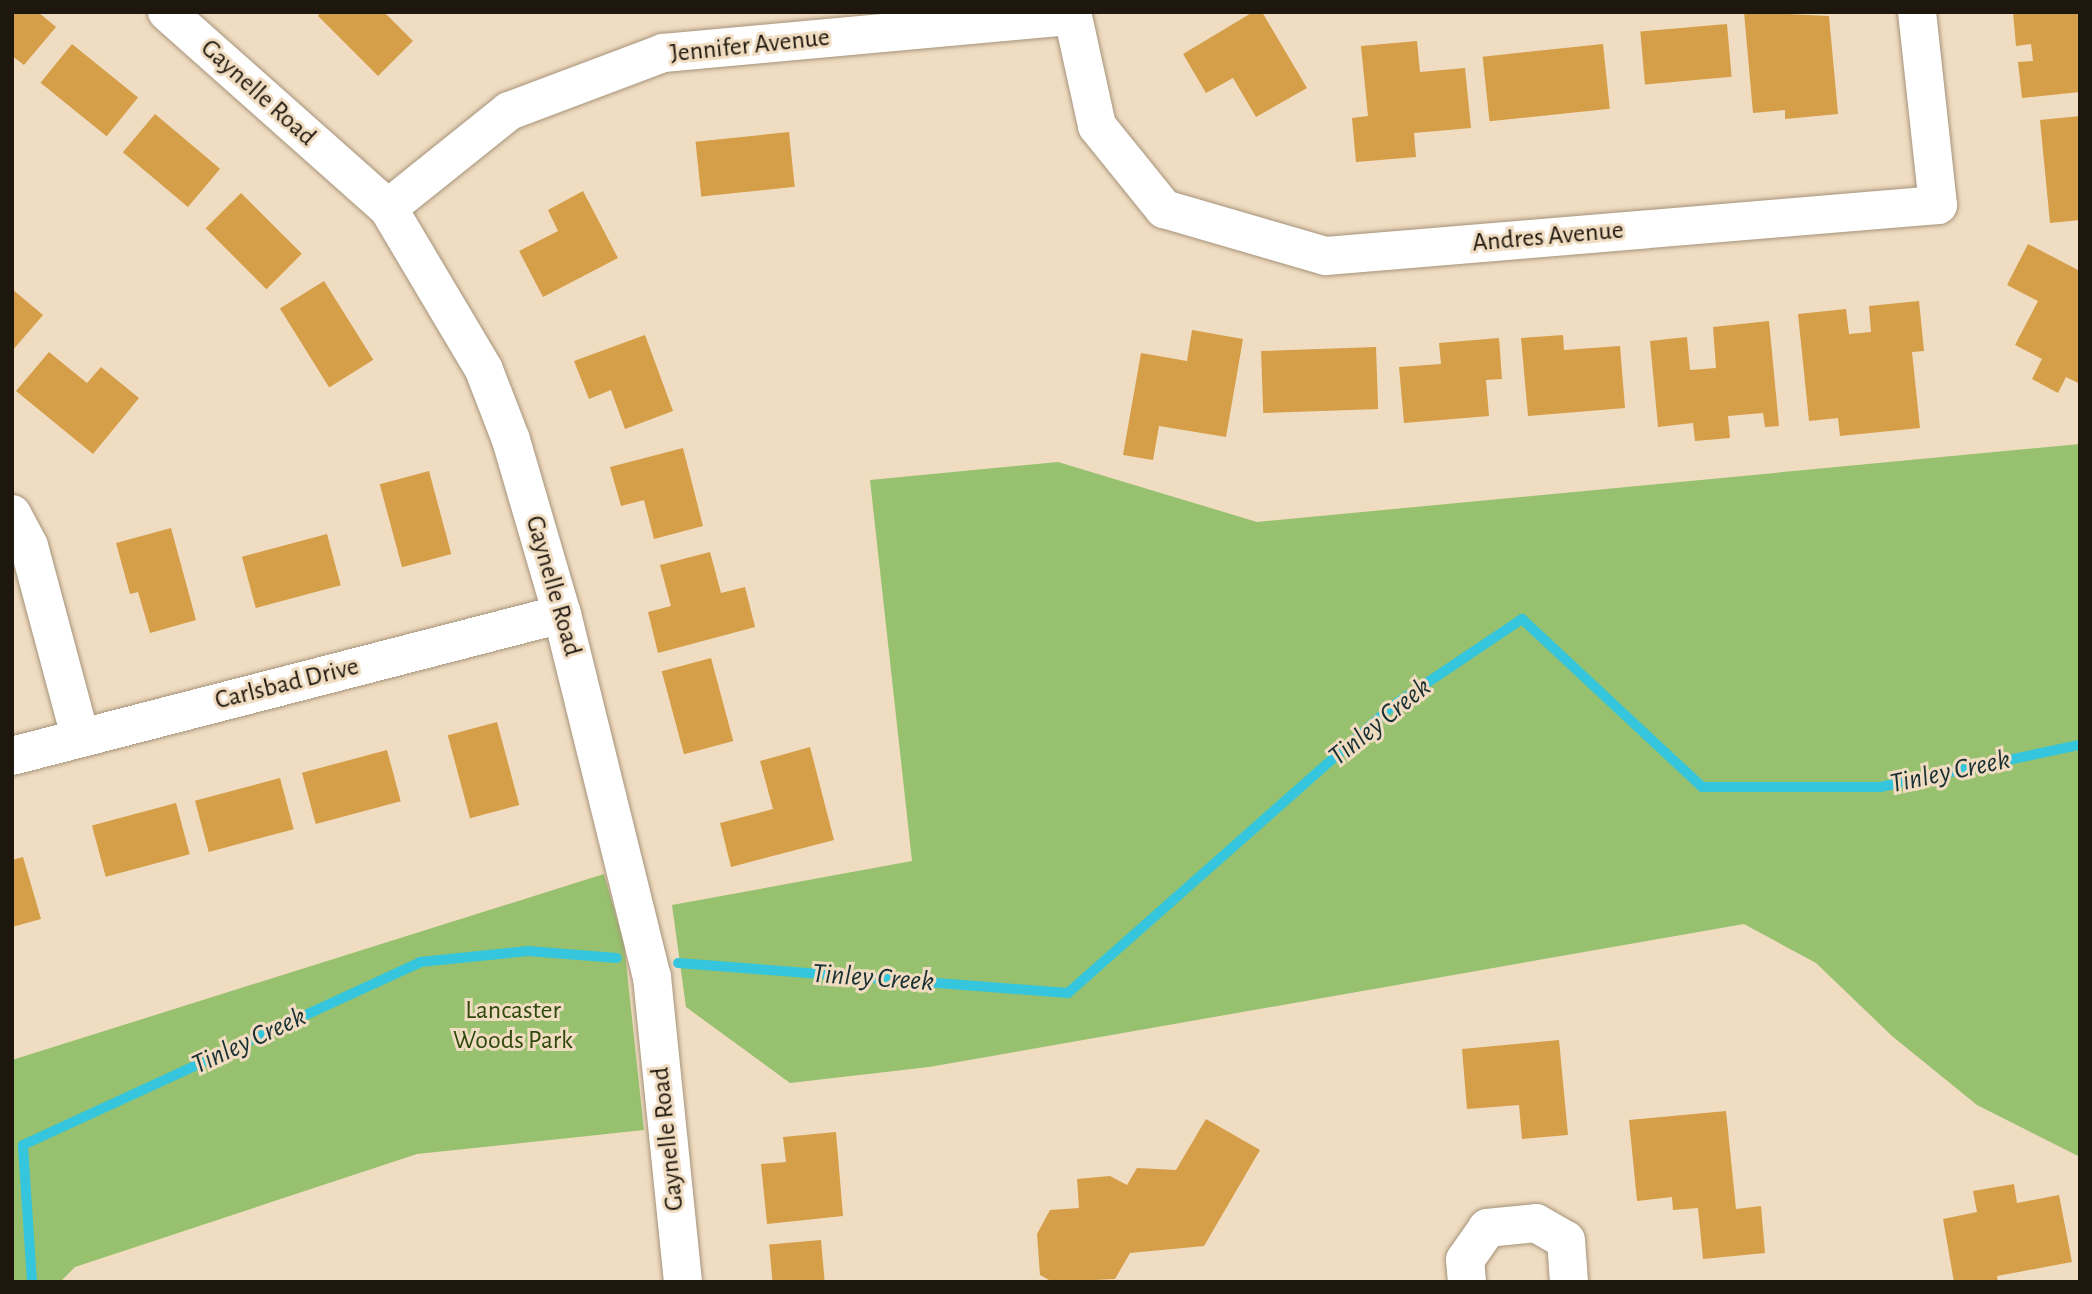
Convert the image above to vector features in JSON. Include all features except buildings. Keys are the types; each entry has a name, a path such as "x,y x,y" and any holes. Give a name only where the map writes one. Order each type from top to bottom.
{"street":[{"name":"Gaynelle Road","path":"167,12 388,208 484,370 511,440 562,614 652,977 683,1282"},
{"name":"Andres Avenue","path":"1072,14 1097,126 1164,209 1326,256 1938,205 1917,12"},
{"name":"Jennifer Avenue","path":"388,208 509,111 663,53 1072,14"},
{"path":"12,514 29,546 80,736"},
{"name":"Carlsbad Drive","path":"12,755 562,614"},
{"path":"1467,1282 1465,1260 1487,1228 1536,1223 1566,1240 1569,1282"}],"green space":[{"path":"2080,444 2080,1157 1977,1105 1892,1036 1816,963 1744,924 929,1067 790,1083 686,1007 672,905 912,861 870,480 1058,462 1257,522"},
{"name":"Lancaster Woods Park","path":"604,874 624,944 644,1130 417,1154 75,1267 60,1282 12,1282 12,1060"}],"waterway":[{"name":"Tinley Creek","path":"678,963 1068,993 1391,707 1522,619 1702,787 1880,787 2080,745"},
{"name":"Tinley Creek","path":"32,1282 23,1145 420,962 528,951 617,958"}]}
